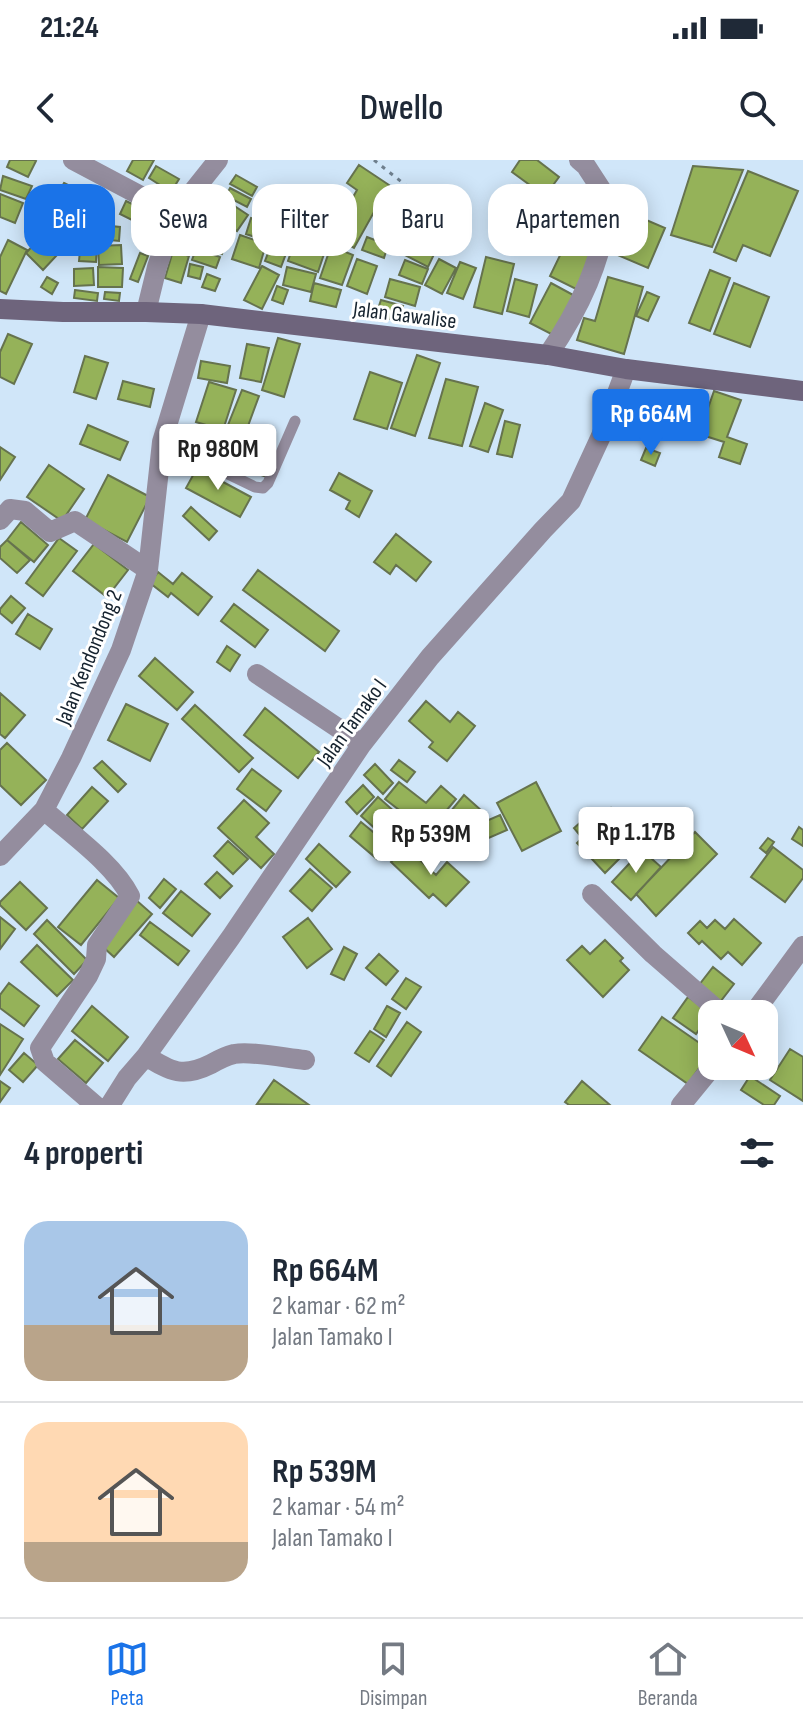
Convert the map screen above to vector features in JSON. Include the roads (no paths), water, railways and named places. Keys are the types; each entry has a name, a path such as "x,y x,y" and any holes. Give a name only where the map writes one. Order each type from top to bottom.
{"street":[{"path":"73,160 131,191"},
{"path":"199,184 218,160"},
{"path":"548,355 571,321 592,274 610,203 579,160"},
{"path":"146,312 161,256"},
{"name":"Jalan Gawalise","path":"0,309 201,314 548,355 626,369 803,391"},
{"name":"Jalan Kendondong 2","path":"0,856 44,810 121,650 148,570 162,442 201,314"},
{"name":"Jalan Tamako I","path":"110,1105 231,937 362,744 430,657 571,501 601,436 626,369"},
{"path":"0,520 10,509 25,511 50,532 75,521 148,570"},
{"path":"257,674 362,744"},
{"path":"44,810 106,865 125,885 130,896 97,945 96,959 88,976 40,1048 45,1062 95,1105"},
{"path":"592,894 706,1000"},
{"path":"763,1000 803,946"},
{"path":"146,1056 182,1074 234,1054 305,1060"},
{"path":"681,1105 702,1080"}],"lane":[{"path":"162,442 255,487 263,488 295,421"}]}
